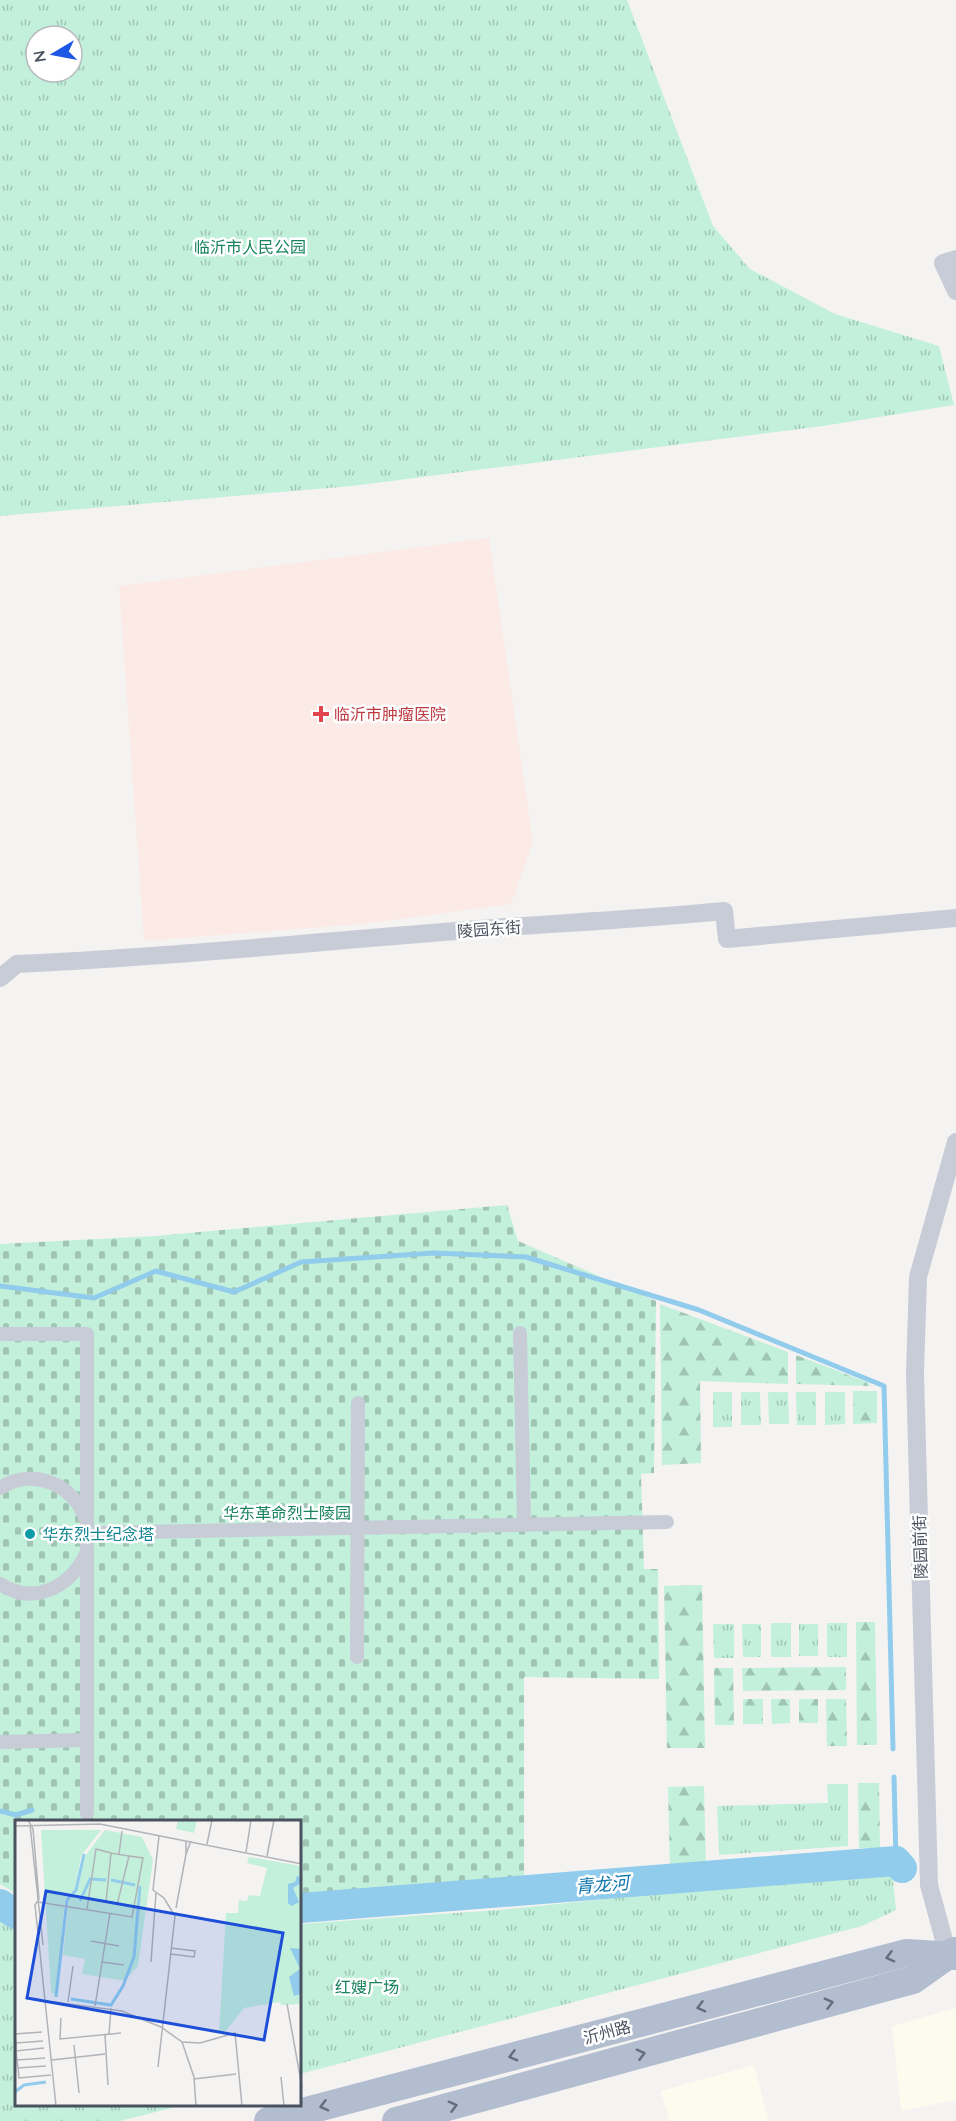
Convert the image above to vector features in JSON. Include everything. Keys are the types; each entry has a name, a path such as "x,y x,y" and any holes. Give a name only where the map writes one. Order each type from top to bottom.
{"main road":[{"name":"沂州路","path":"268,2121 906,1953 953,1954"},
{"name":"沂州路","path":"396,2121 913,1980 953,1954"}],"street":[{"path":"956,259 943,263 956,291"},
{"name":"陵园东街","path":"0,978 17,964 156,957 482,929 626,921 724,911 727,939 956,918"},
{"name":"陵园前街","path":"953,1954 929,1885 915,1373 918,1277 956,1142"},
{"path":"520,1333 524,1523"},
{"path":"0,1334 87,1334 89,1533 87,1813"},
{"path":"357,1657 358,1403"},
{"path":"1,1586 18,1593 35,1594 52,1590 67,1582 79,1569 87,1553 89,1533 86,1517 77,1500 63,1488 45,1480 26,1478 3,1485"},
{"path":"89,1533 667,1522"},
{"path":"0,1742 87,1740"}],"shaded area":[{"name":"临沂市肿瘤医院","path":"489,538 533,842 511,904 362,924 144,941 119,586"},
{"path":"956,2008 956,2100 901,2111 892,2026"},
{"path":"754,2065 769,2121 669,2121 661,2091"}],"green space":[{"name":"临沂市人民公园","path":"0,0 627,0 713,226 750,269 835,314 939,346 954,405 823,426 352,486 0,516"},
{"name":"华东革命烈士陵园","path":"507,1205 518,1241 656,1301 654,1473 641,1474 644,1569 658,1569 659,1679 524,1677 524,1876 302,1894 302,1820 15,1820 15,1893 0,1884 0,1244 155,1236"},
{"path":"660,1304 788,1352 788,1384 700,1381 701,1463 662,1465"},
{"path":"796,1355 869,1383 870,1386 796,1384"},
{"path":"853,1391 877,1391 877,1423 853,1424"},
{"path":"713,1392 732,1392 732,1427 713,1427"},
{"path":"741,1392 760,1392 761,1425 741,1425"},
{"path":"768,1392 788,1392 789,1424 769,1424"},
{"path":"796,1392 816,1392 816,1425 797,1425"},
{"path":"825,1392 845,1392 845,1424 825,1425"},
{"path":"702,1585 705,1748 667,1748 664,1586"},
{"path":"856,1622 875,1622 877,1745 857,1745"},
{"path":"771,1623 791,1623 791,1657 771,1657"},
{"path":"827,1623 847,1623 847,1657 827,1657"},
{"path":"713,1624 734,1624 734,1658 714,1658"},
{"path":"742,1624 761,1624 761,1657 743,1657"},
{"path":"799,1624 818,1624 818,1656 799,1656"},
{"path":"846,1667 846,1690 743,1691 742,1668"},
{"path":"714,1668 733,1668 734,1725 715,1725"},
{"path":"743,1699 763,1699 763,1724 743,1724"},
{"path":"771,1699 790,1699 790,1723 772,1724"},
{"path":"799,1699 818,1699 818,1723 799,1723"},
{"path":"826,1699 846,1699 847,1746 827,1746"},
{"path":"858,1783 879,1783 880,1848 859,1848"},
{"path":"827,1784 848,1784 848,1846 719,1855 717,1806 828,1803"},
{"path":"704,1786 706,1869 670,1870 668,1787"},
{"name":"红嫂广场","path":"892,1870 896,1910 862,1926 302,2073 302,1924 498,1910"},
{"path":"0,1919 15,1929 15,2106 179,2106 120,2121 0,2121"}],"waterway":[{"path":"0,1286 94,1298 156,1271 234,1292 301,1262 434,1253 526,1257 699,1310 884,1386 893,1749"},
{"path":"894,1777 896,1861"},
{"path":"0,1811 16,1815 32,1810"},
{"name":"青龙河","path":"302,1908 896,1861 902,1868"},
{"name":"青龙河","path":"0,1904 15,1913"}],"place":[{"name":"临沂市肿瘤医院","path":"321,714"},
{"name":"华东烈士纪念塔","path":"30,1534"}]}
